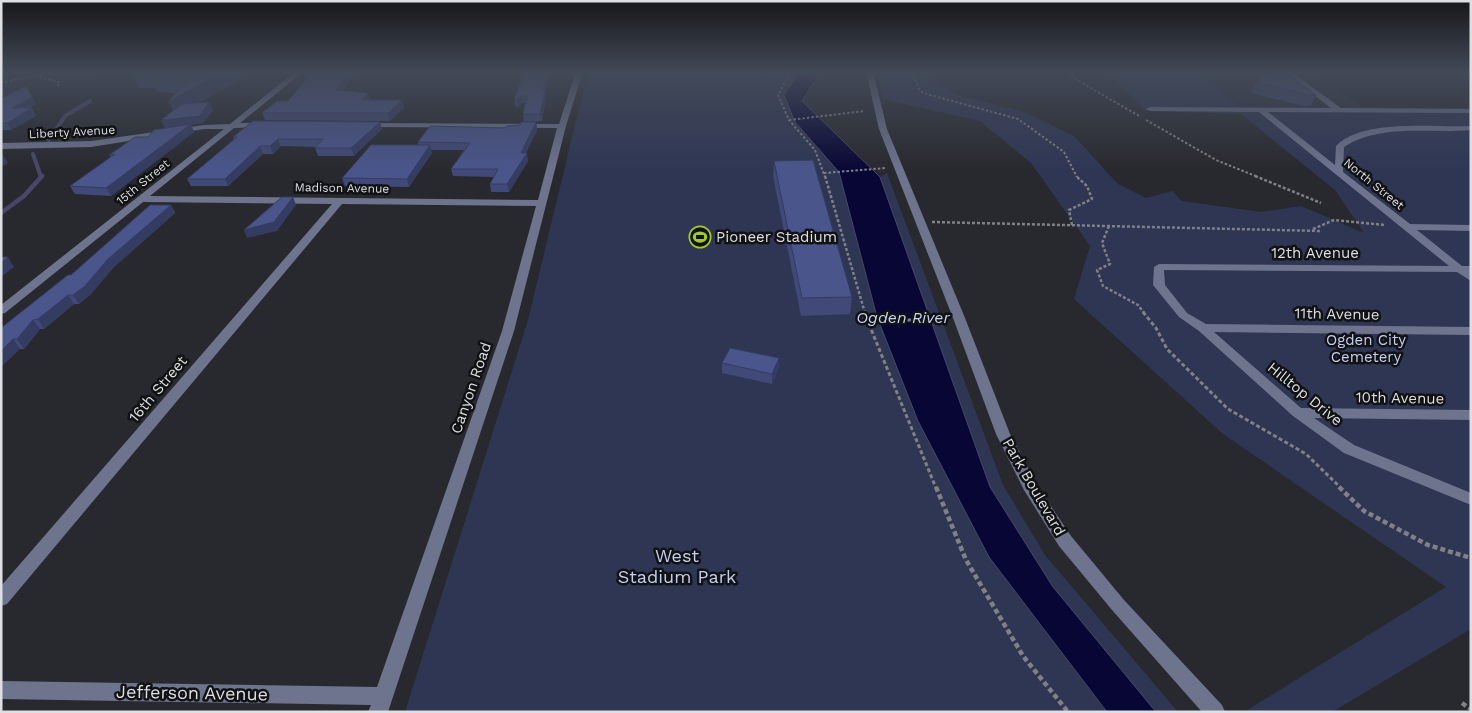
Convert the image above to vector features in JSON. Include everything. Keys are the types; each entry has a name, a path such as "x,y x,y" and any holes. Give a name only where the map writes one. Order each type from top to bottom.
{"street":[{"name":"15th Street","path":"1,311 259,104"},
{"name":"Canyon Road","path":"381,704 508,331 569,104"},
{"name":"Park Boulevard","path":"876,104 892,167 920,221 1003,434 1032,490 1065,541 1106,591 1215,712"},
{"path":"1331,104 1339,110"},
{"path":"1150,109 1471,111"},
{"name":"North Street","path":"1261,110 1471,278"},
{"path":"1367,110 1393,128"},
{"path":"1451,111 1471,123"},
{"name":"Liberty Avenue","path":"1,146 92,144 185,129 234,124 270,124"},
{"path":"360,125 562,126"},
{"path":"1339,172 1340,146 1354,137 1393,128 1445,130 1471,128"},
{"name":"Madison Avenue","path":"142,199 542,203"},
{"name":"16th Street","path":"1,598 340,201"},
{"path":"1407,227 1471,228"},
{"name":"12th Avenue","path":"1159,267 1471,269"},
{"name":"Hilltop Drive","path":"1159,267 1159,285 1183,316 1203,328 1298,413 1349,449 1471,499"},
{"name":"11th Avenue","path":"1203,328 1471,331"},
{"name":"10th Avenue","path":"1298,413 1471,415"},
{"name":"Jefferson Avenue","path":"1,690 381,704"}],"path":[{"path":"782,104 789,120 815,150 824,173 867,321 966,560 1023,656 1068,712"},
{"path":"962,104 1018,119 1064,152 1076,176 1087,186 1092,199 1069,210 1072,225"},
{"path":"1119,104 1216,160 1321,203"},
{"path":"789,120 865,111"},
{"path":"824,173 892,167"},
{"path":"1310,231 1334,220 1407,227"},
{"path":"920,221 1322,231"},
{"path":"1108,226 1102,243 1110,264 1097,270 1103,286 1138,305 1156,328 1167,349 1228,409 1306,454 1364,511 1428,545 1471,558"},
{"path":"867,321 946,319"},
{"path":"1462,703 1471,709"}],"shaded area":[{"path":"1237,104 1358,104 1362,107 1239,106"}],"green space":[{"name":"West Stadium Park","path":"580,104 797,104 795,122 839,172 877,317 918,421 989,557 1107,712 405,712 528,320"},
{"name":"Ogden City Cemetery","path":"906,104 994,104 1024,112 1074,136 1118,184 1146,198 1172,191 1182,201 1261,212 1301,206 1364,233 1335,190 1241,114 1146,111 1139,104 1471,108 1471,629 1332,712 1244,712 1446,587 1223,434 1074,299 1090,246 1031,163 980,121"},
{"path":"887,173 1003,485 1045,555 1178,712 1156,712 1053,587 990,487 880,177"}],"water":[{"name":"Ogden River","path":"788,104 805,104 880,177 990,487 1053,587 1156,712 1107,712 989,557 918,421 877,317 839,172 795,122"}],"building":[{"path":"1,104 19,104 12,108 32,108 7,123 1,123"},
{"path":"182,104 208,104 200,116 161,120"},
{"path":"273,104 397,104 388,113 262,113"},
{"path":"525,104 542,104 540,114 523,114"},
{"path":"253,121 380,122 351,148 315,148 323,139 278,139 270,146 260,146 225,179 187,179"},
{"path":"521,122 536,122 521,153 527,153 507,184 490,184 498,169 451,169 470,143 418,142 430,126 505,128 507,126 520,125"},
{"path":"191,124 106,188 70,186 115,154 109,155 135,137 148,137 154,130"},
{"path":"371,145 430,145 407,179 342,178"},
{"path":"813,160 852,297 802,298 774,161"},
{"path":"282,197 293,197 274,222 244,230"},
{"path":"150,205 171,205 108,259 85,286 73,295 68,295 38,319 33,320 17,339 13,339 1,351 1,328 68,275 71,275"},
{"path":"1,257 8,257 1,263"},
{"path":"730,348 779,358 772,374 722,363"}],"waterway":[{"path":"49,140 65,116 85,104"},
{"path":"33,154 41,177"},
{"path":"1,213 24,196 42,176"}],"place":[{"name":"Pioneer Stadium","path":"700,237"}]}
